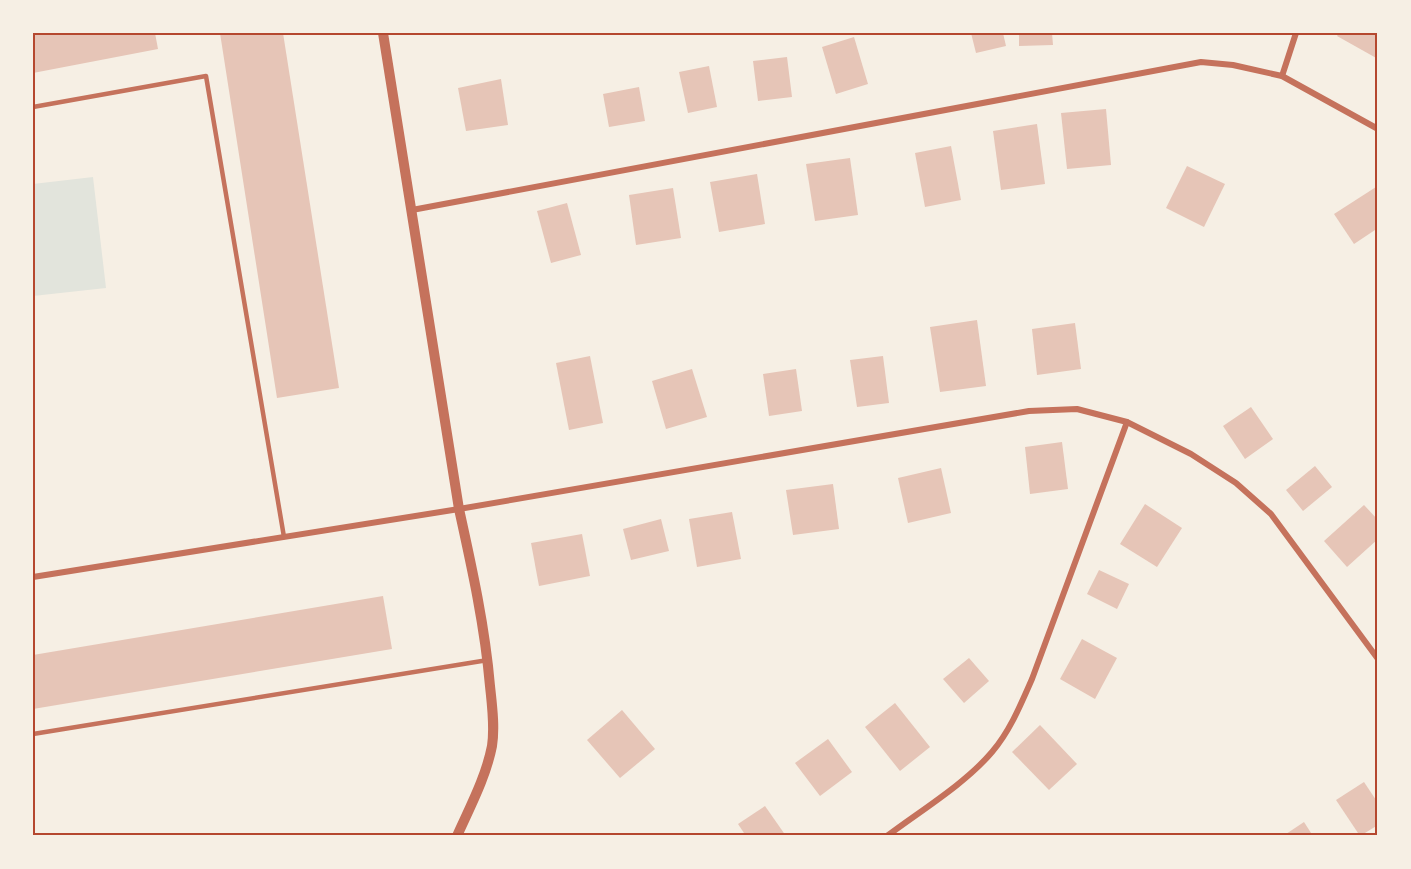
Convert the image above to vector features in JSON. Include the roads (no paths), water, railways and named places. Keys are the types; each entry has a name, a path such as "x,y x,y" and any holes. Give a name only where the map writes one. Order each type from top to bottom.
{"street":[{"path":"383,33 459,509 472,566 488,660 492,745 480,784 457,836"},
{"path":"1282,76 1296,33"},
{"path":"412,210 1202,62 1233,65 1282,76 1378,129"},
{"path":"33,577 459,509 1029,411 1077,409 1127,422 1191,454 1236,483 1271,514 1378,659"},
{"path":"887,836 956,785 985,759 1016,715 1032,679 1127,422"}],"lane":[{"path":"33,106 206,76 285,537"},
{"path":"33,735 488,660"}]}
